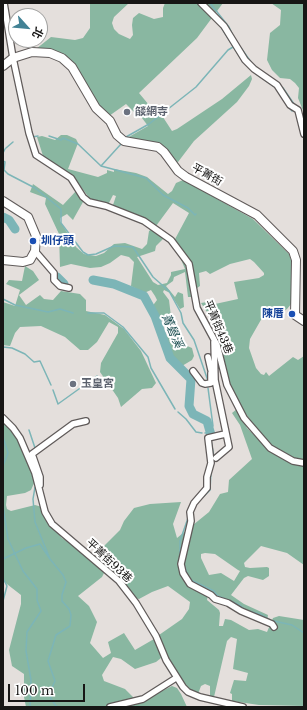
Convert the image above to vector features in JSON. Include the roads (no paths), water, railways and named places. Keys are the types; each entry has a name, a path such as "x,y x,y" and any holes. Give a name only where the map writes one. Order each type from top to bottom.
{"street":[{"name":"平菁街43巷","path":"4,3 13,58 36,155 71,178 83,198 89,202 112,208 144,221 172,240 189,264 197,308 217,345 231,394 244,418 270,448 293,461 304,463"},
{"path":"201,3 224,26 254,70 277,85 290,105 298,110 304,134"},
{"name":"平菁街","path":"3,66 13,58 32,52 50,53 62,58 72,67 96,108 110,121 117,135 124,141 158,147 164,152 178,171 186,177 258,215 293,251 296,260 294,303 295,315 304,321"},
{"path":"3,201 28,217 36,236 35,251 30,260 23,262 3,260"},
{"path":"35,251 54,273 54,280 60,286 69,288"},
{"path":"193,370 202,383 211,383 214,340"},
{"path":"208,357 213,369 229,447 216,458"},
{"name":"平菁街93巷","path":"3,418 20,438 40,487 45,512 52,524 119,581 136,603 156,636 176,678 188,692 200,697 243,707"},
{"path":"40,487 40,477 32,454 74,424 86,421"},
{"path":"226,434 208,438 211,463 207,477 207,488 194,503 190,512 190,526 181,564 183,573 190,584 211,595 215,599 228,603 241,611 272,624 274,627"},
{"path":"110,707 143,699 176,678"}],"waterway":[{"path":"197,3 203,8"},
{"path":"210,3 229,27 234,38"},
{"path":"221,27 243,62"},
{"path":"126,137 149,124 196,87 228,50 233,47"},
{"path":"241,48 251,62"},
{"path":"254,65 258,69"},
{"path":"256,74 276,88"},
{"path":"283,88 294,104"},
{"path":"288,106 292,111"},
{"path":"32,137 38,136"},
{"path":"49,136 61,140 63,138 78,144 101,166 146,178 163,195 188,208 195,215 196,214"},
{"path":"6,148 13,142"},
{"path":"101,166 121,144"},
{"path":"3,153 5,149"},
{"path":"3,161 5,162 4,170 8,174 35,188 61,209 61,223 83,252 88,255 96,254 114,246 133,247 153,277 169,291 181,313 183,323 194,340 208,381"},
{"name":"菁礐溪","path":"3,217 9,220 15,229"},
{"name":"菁礐溪","path":"57,277 64,284"},
{"name":"菁礐溪","path":"93,280 114,284 144,296 155,316 170,358 191,379 189,406 193,414 207,421 211,435"},
{"path":"3,299 15,305 48,312 60,309 73,313"},
{"path":"88,313 104,313 123,327 148,357 151,368 175,409"},
{"path":"3,347 12,348 25,354 34,362 40,361 51,385"},
{"path":"53,390 58,404 97,376"},
{"path":"208,388 213,426"},
{"path":"178,412 186,419 196,432 202,433"},
{"path":"29,430 35,448"},
{"name":"菁礐溪","path":"205,433 213,432"},
{"path":"3,437 8,453 3,466"},
{"name":"菁礐溪","path":"211,441 214,457 213,462"},
{"name":"菁礐溪","path":"203,497 210,490 211,472"},
{"path":"35,487 33,499 35,522 50,559 63,575 66,582 62,595 62,601 69,609 71,615 70,626 56,635 48,661 55,681 50,692 51,699 57,707"},
{"path":"3,506 8,539 23,571 37,589 37,600 41,611 27,632 26,651 31,680 30,707"},
{"name":"菁礐溪","path":"180,557 180,541 188,518"},
{"path":"3,559 26,548 40,544 50,559"},
{"name":"菁礐溪","path":"184,564 189,579 214,591 218,596 240,605 245,610"},
{"path":"3,578 7,586 3,601"},
{"name":"菁礐溪","path":"248,611 260,614 270,620"},
{"path":"3,617 3,632"},
{"name":"菁礐溪","path":"274,621 292,625 304,633"},
{"path":"3,684 3,691"}],"place":[{"name":"燄網寺","path":"127,112"},
{"name":"圳仔頭","path":"33,241"},
{"name":"陳厝","path":"292,314"},
{"name":"玉皇宮","path":"73,384"}]}
